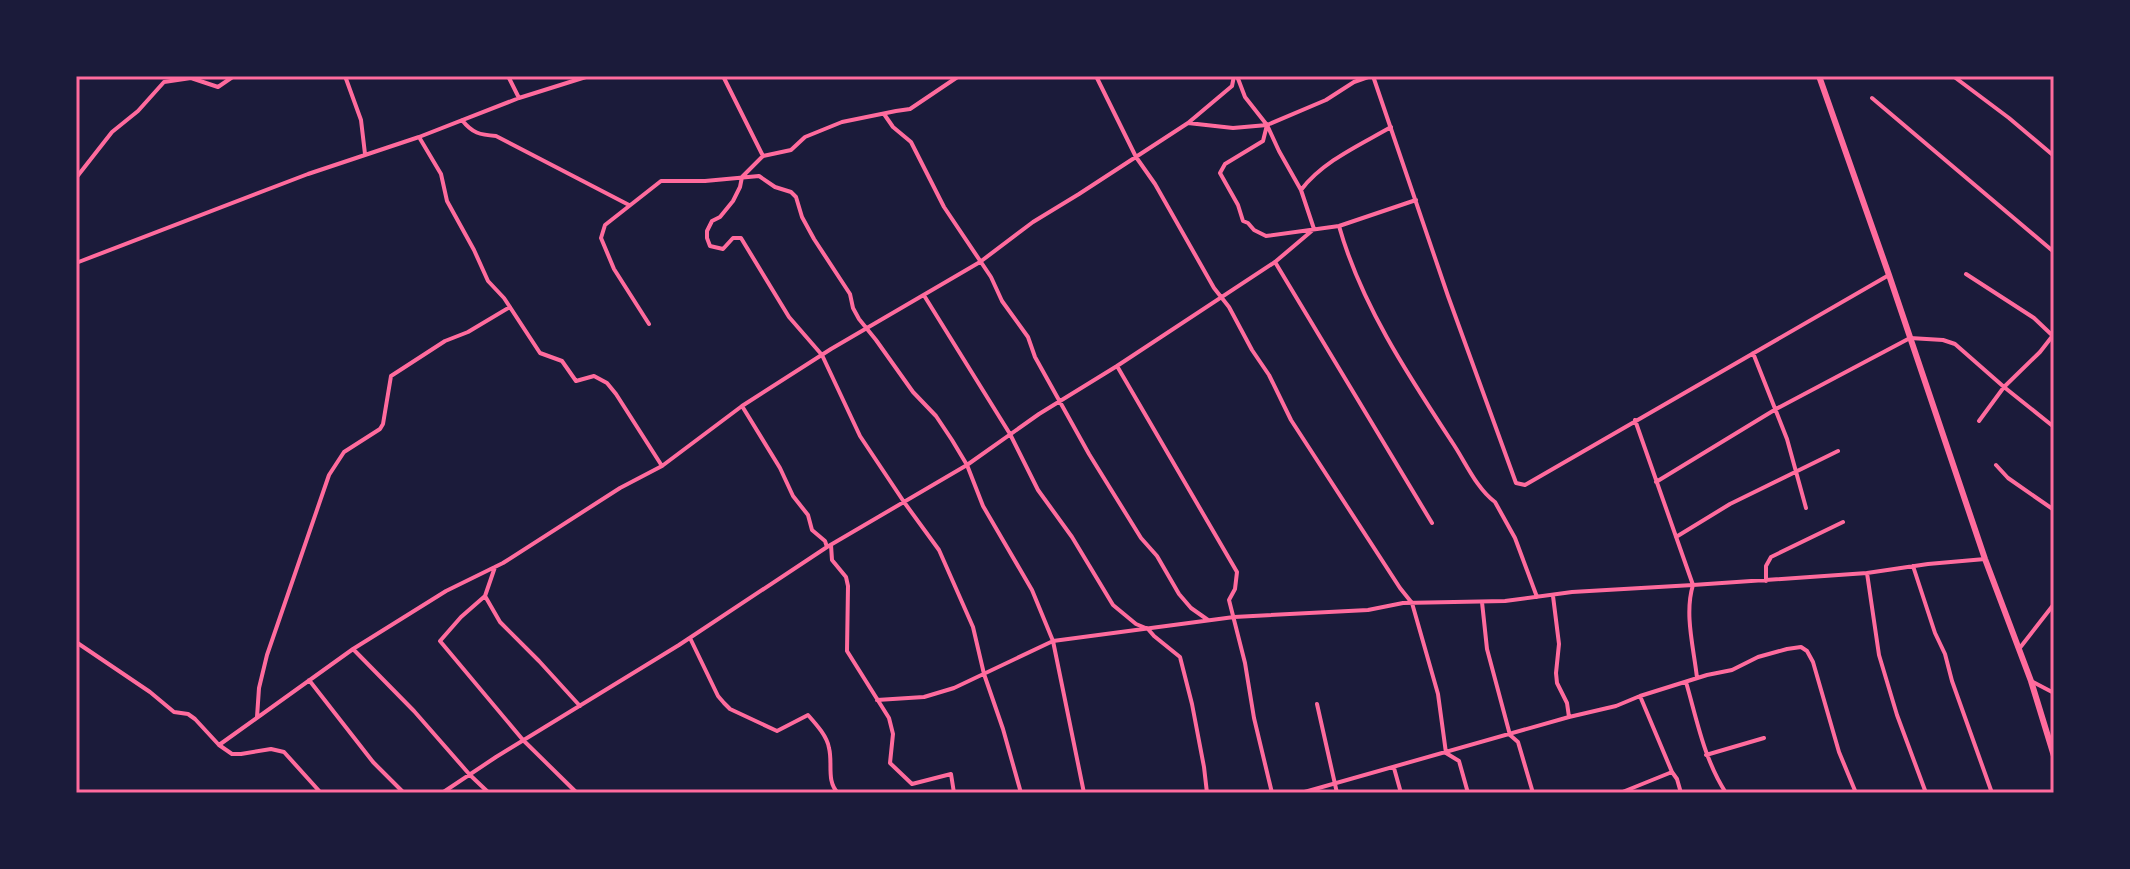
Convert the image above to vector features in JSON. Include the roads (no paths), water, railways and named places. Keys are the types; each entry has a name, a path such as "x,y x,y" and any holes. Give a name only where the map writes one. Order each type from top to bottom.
{"main road":[{"path":"1819,76 1985,559 2031,681 2054,756"}],"street":[{"path":"76,178 112,132 138,111 164,82 191,78 218,87 234,76"},
{"path":"345,76 361,120 365,154"},
{"path":"508,76 519,98"},
{"path":"76,263 365,154 589,76"},
{"path":"723,76 763,156"},
{"path":"959,76 910,109 842,122 805,137 791,150 763,156 742,177 733,201 720,217 712,221 707,238 710,246 723,249 733,238 741,238 789,317 822,355 860,436 939,550 973,627 984,674 1021,793"},
{"path":"1096,76 1136,157 1229,307 1291,420 1412,603 1438,694 1446,753"},
{"path":"219,745 353,649 446,591 495,567 620,488 662,466 742,406 980,262 1033,222 1188,123 1232,86 1235,76"},
{"path":"1235,76 1245,97 1267,125 1301,190 1314,229"},
{"path":"1188,123 1233,128 1267,125 1372,76 1516,483 1525,485 1889,275"},
{"path":"1953,76 2054,156"},
{"path":"1872,98 2054,252"},
{"path":"884,114 893,127 911,142 944,207 1028,337 1035,357 1089,454 1141,538 1157,556 1179,594 1191,608 1210,621"},
{"path":"462,120 470,130 480,135 496,136 629,205"},
{"path":"1267,125 1263,141 1225,164 1220,173 1238,205 1243,221 1254,230 1266,236 1339,226 1416,200"},
{"path":"1301,190 1320,169 1391,127"},
{"path":"419,137 441,174 447,201 488,281 510,307 540,353 562,361 576,381 594,376 607,383 662,466"},
{"path":"649,324 614,269 601,238 605,225 661,181 764,178 796,197 802,217 850,294 855,313 913,392 936,416 967,465 983,506 1032,590 1053,641 1084,793"},
{"path":"1339,226 1371,305 1423,399 1489,498 1495,502 1515,538 1537,597"},
{"path":"442,793 690,638 829,546 967,465 1061,400 1275,262 1314,229"},
{"path":"1275,262 1432,523"},
{"path":"1966,274 2034,318 2054,335 2004,387 1979,421"},
{"path":"925,296 1010,434 1038,490 1072,537 1113,605 1136,624 1148,629 1180,657 1207,793"},
{"path":"257,717 259,688 267,655 329,475 344,452 380,429 391,376 445,341 468,332 510,307"},
{"path":"1656,482 1776,409 1910,338 1955,344 2054,427"},
{"path":"1753,353 1776,409 1806,508"},
{"path":"1117,366 1237,572 1235,589 1229,600 1272,793"},
{"path":"742,406 780,468 793,496 808,515 812,530 829,546 832,560 846,577 850,607 847,651 889,718 893,734 890,763 912,784 951,774 954,793"},
{"path":"1635,420 1693,585 1691,630 1697,678"},
{"path":"1676,537 1730,504 1838,451"},
{"path":"1996,465 2008,478 2054,510"},
{"path":"1766,581 1766,566 1771,557 1843,522"},
{"path":"877,700 924,697 954,688 1053,641 1234,617 1766,581 1985,559"},
{"path":"1913,566 1992,793"},
{"path":"495,567 485,596 440,641 523,740 577,793"},
{"path":"1867,573 1879,655 1926,793"},
{"path":"1553,595 1559,644 1557,683 1567,703 1569,717"},
{"path":"485,596 500,622 580,706"},
{"path":"1482,602 1487,649 1510,735 1518,742 1533,793"},
{"path":"2019,649 2054,605"},
{"path":"690,638 718,696 730,709 777,731 808,715 829,747 833,788 838,793"},
{"path":"76,642 174,712 188,714 195,719 232,754 271,749 284,752 321,793"},
{"path":"1301,793 1616,706 1697,678 1732,670 1758,657 1801,647 1807,651 1823,692 1839,752 1856,793"},
{"path":"353,649 489,793"},
{"path":"309,680 373,762 404,793"},
{"path":"2031,681 2054,693"},
{"path":"1686,682 1706,755 1726,793"},
{"path":"1640,696 1681,793"},
{"path":"1317,704 1337,793"},
{"path":"1706,755 1764,738"},
{"path":"1446,753 1459,761 1468,793"},
{"path":"1394,768 1401,793"},
{"path":"1620,793 1672,772"}]}
